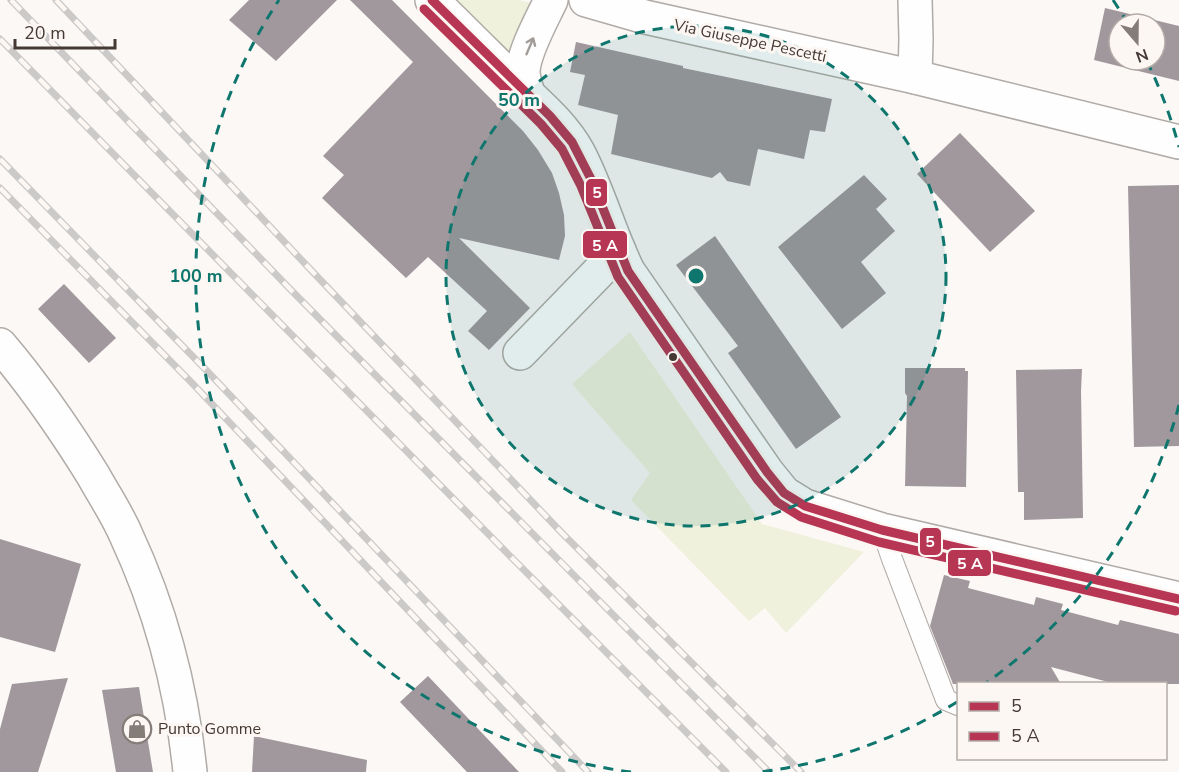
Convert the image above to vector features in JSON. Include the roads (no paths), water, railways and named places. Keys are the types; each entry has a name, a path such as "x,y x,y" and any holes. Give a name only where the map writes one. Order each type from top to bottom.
{"street":[{"path":"432,0 560,126 578,152 619,251 640,289 784,493 805,506 882,530 1179,599"},
{"path":"528,94 524,82 524,64 551,0"},
{"name":"Via Giuseppe Pescetti","path":"586,0 647,9 1179,142"},
{"path":"915,0 915,77"},
{"path":"520,353 619,251"},
{"path":"0,345 74,444 126,535 158,615 169,652 187,741 190,772"}],"lane":[{"path":"882,530 946,700 957,705"}],"railway":[{"path":"11,0 290,289 769,772"},
{"path":"56,0 562,533 801,772"},
{"path":"0,39 726,772"},
{"path":"0,159 208,372 588,772"},
{"path":"0,188 192,383 562,772"}],"place":[{"name":"Punto Gomme","path":"137,729"}]}
